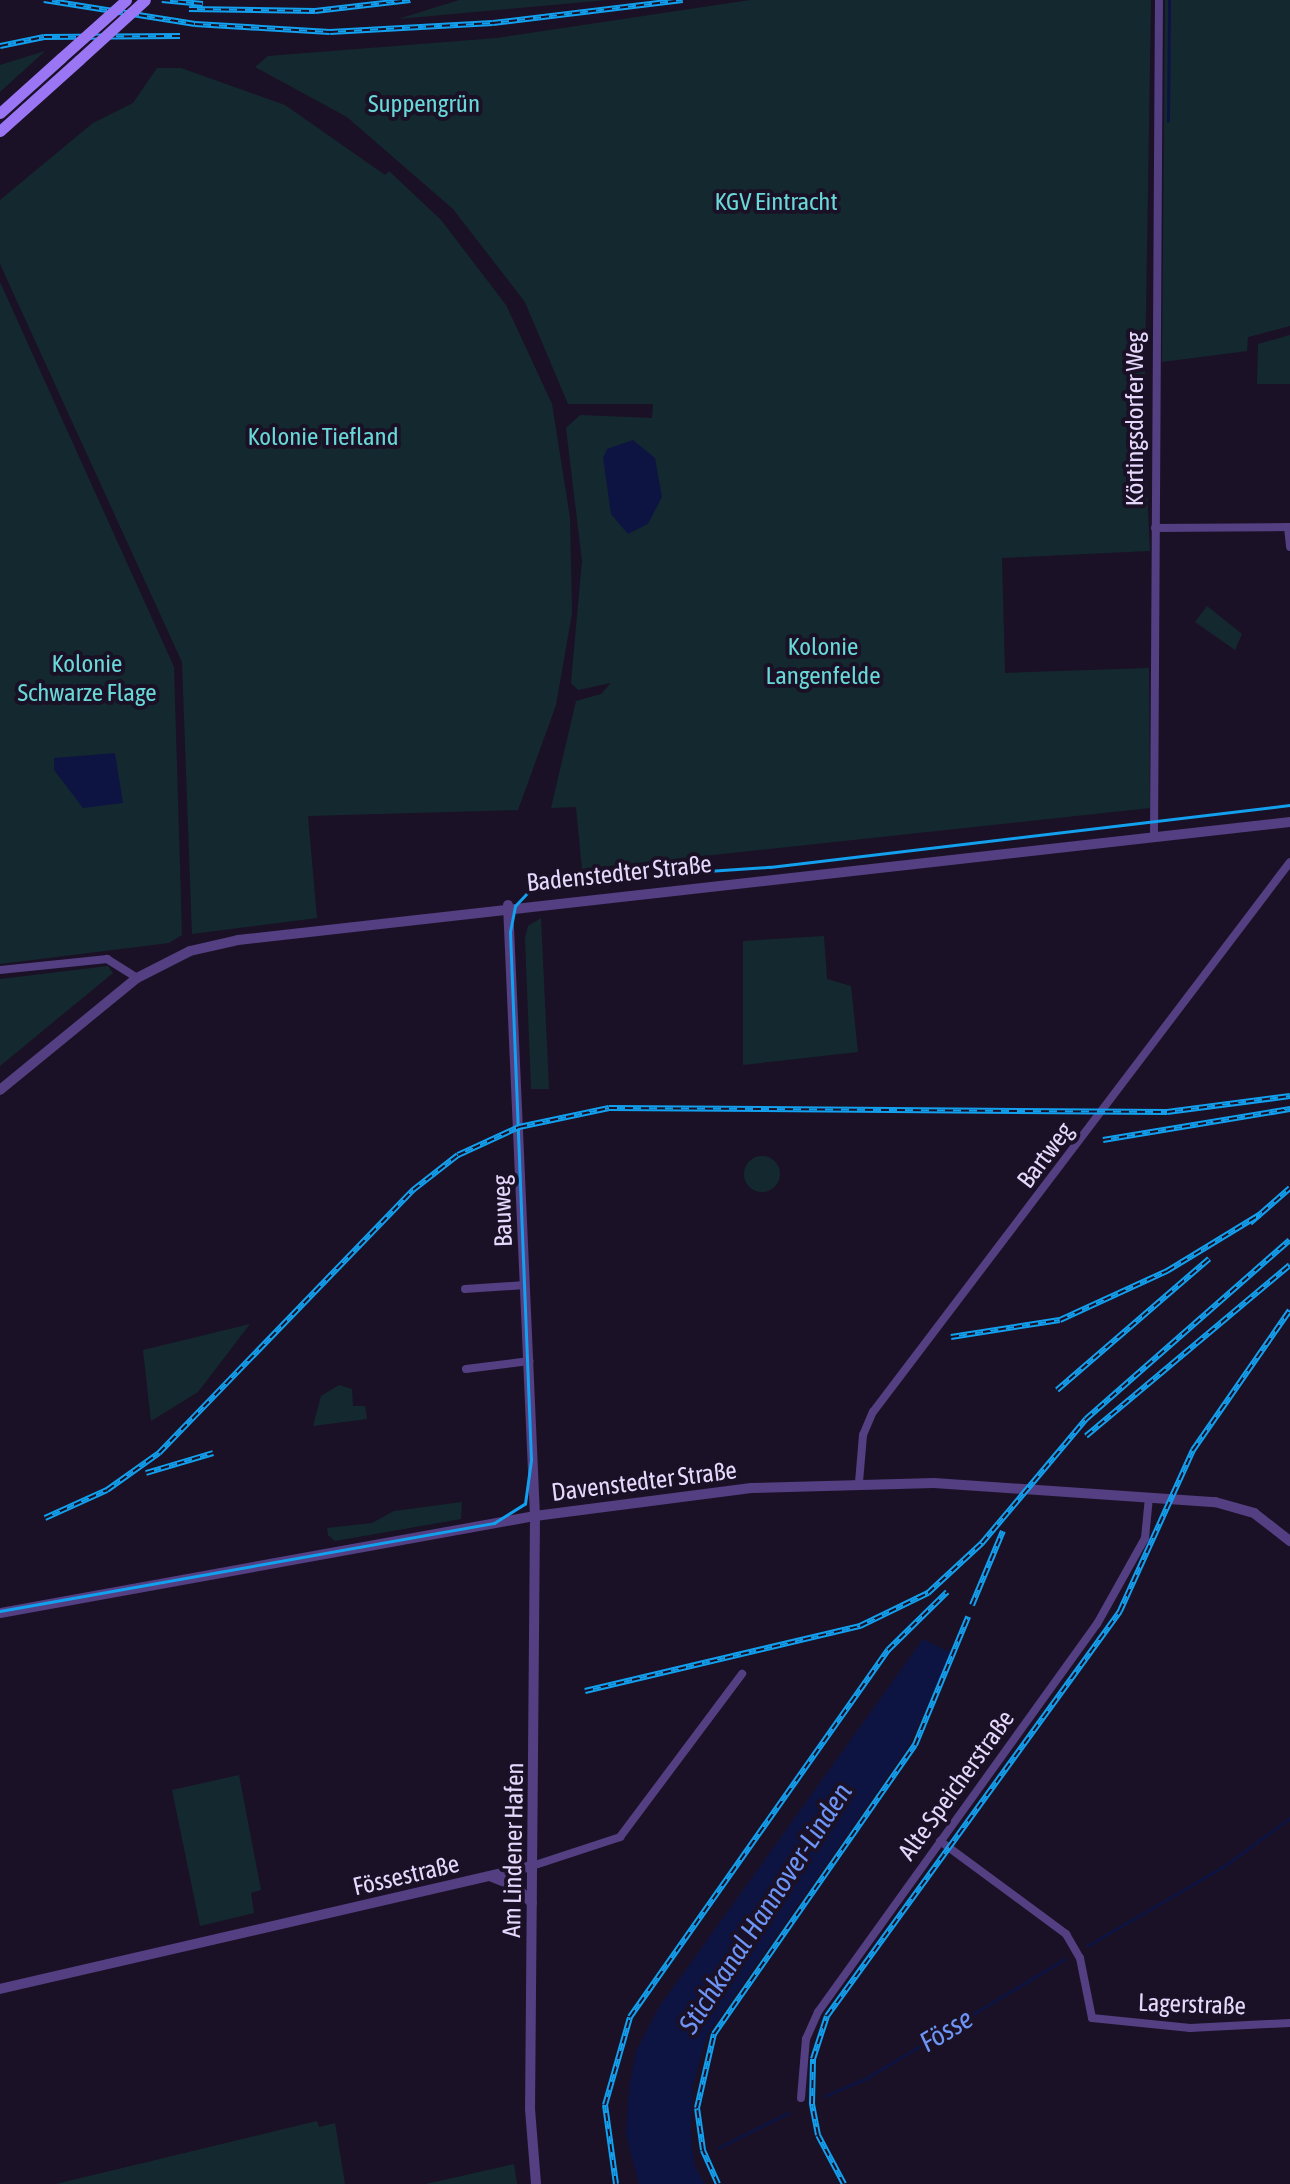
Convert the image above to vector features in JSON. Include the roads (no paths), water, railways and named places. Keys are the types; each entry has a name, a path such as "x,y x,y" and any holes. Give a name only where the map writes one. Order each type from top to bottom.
{"main road":[{"path":"0,114 126,0"},
{"path":"0,131 144,0"}],"street":[{"name":"Körtingsdorfer Weg","path":"1154,837 1158,0"},
{"path":"1155,528 1289,527 1290,547"},
{"name":"Badenstedter Straße","path":"0,1090 137,978 190,951 238,940 508,905 1290,822"},
{"name":"Bartweg","path":"859,1482 863,1435 873,1412 1290,862"},
{"name":"Bauweg","path":"508,905 534,1516"},
{"path":"0,970 107,959 137,978"},
{"path":"465,1289 525,1285"},
{"path":"466,1370 529,1361"},
{"name":"Davenstedter Straße","path":"0,1613 534,1516 700,1492 859,1482 1149,1497 1235,1506 1290,1541"},
{"name":"Alte Speicherstraße","path":"801,2098 804,2052 818,2012 1112,1599 1145,1538 1149,1497"},
{"name":"Am Lindener Hafen","path":"534,1516 532,1903 536,2184"},
{"name":"Fössestraße","path":"0,1989 532,1866 620,1838 742,1674"},
{"name":"Lagerstraße","path":"940,1841 1066,1934 1080,1958 1092,2018 1190,2028 1290,2024"},
{"path":"489,1876 515,1886 532,1903"}],"water":[{"path":"633,440 655,458 662,497 648,524 628,534 611,514 603,458 607,449"},
{"path":"115,753 123,803 83,808 54,770 54,758"},
{"name":"Stichkanal Hannover-Linden","path":"923,1639 951,1653 908,1747 707,2035 693,2085 691,2128 694,2165 705,2184 639,2184 626,2135 636,2051 659,2007"}],"waterway":[{"path":"1168,121 1169,0"},
{"name":"Fösse","path":"1087,1946 1223,1867 1290,1818"},
{"name":"Fösse","path":"825,2096 865,2079 1065,1959"},
{"name":"Fösse","path":"718,2148 788,2113"}],"tram line":[{"path":"0,1611 494,1523 525,1504 531,1460 510,932 515,906 528,892 557,881 770,867 1290,805"}],"railway":[{"path":"44,0 195,24 330,32 493,23 683,0"},
{"path":"162,0 203,4"},
{"path":"189,9 315,11 410,0"},
{"path":"0,46 44,37 180,36"},
{"path":"45,1518 107,1490 159,1453 413,1190 458,1155 519,1127 609,1108 1167,1112 1290,1096"},
{"path":"1103,1140 1290,1109"},
{"path":"1250,1223 1290,1188"},
{"path":"951,1337 1060,1320 1167,1271 1259,1215"},
{"path":"585,1691 860,1626 928,1593 982,1543 1086,1419 1290,1240"},
{"path":"1057,1390 1209,1259"},
{"path":"1086,1436 1290,1265"},
{"path":"844,2184 818,2135 812,2104 813,2059 827,2016 1120,1611 1193,1450 1290,1310"},
{"path":"146,1473 213,1453"},
{"path":"972,1605 1003,1531"},
{"path":"616,2184 605,2105 630,2017 888,1650 947,1592"},
{"path":"718,2184 703,2150 697,2108 714,2034 915,1745 968,1617"}],"park label":[{"name":"Suppengrün","path":"424,103"},
{"name":"KGV Eintracht","path":"776,201"},
{"name":"Kolonie Tiefland","path":"323,436"},
{"name":"Kolonie Langenfelde","path":"823,662"},
{"name":"Kolonie Schwarze Flage","path":"87,678"}]}
